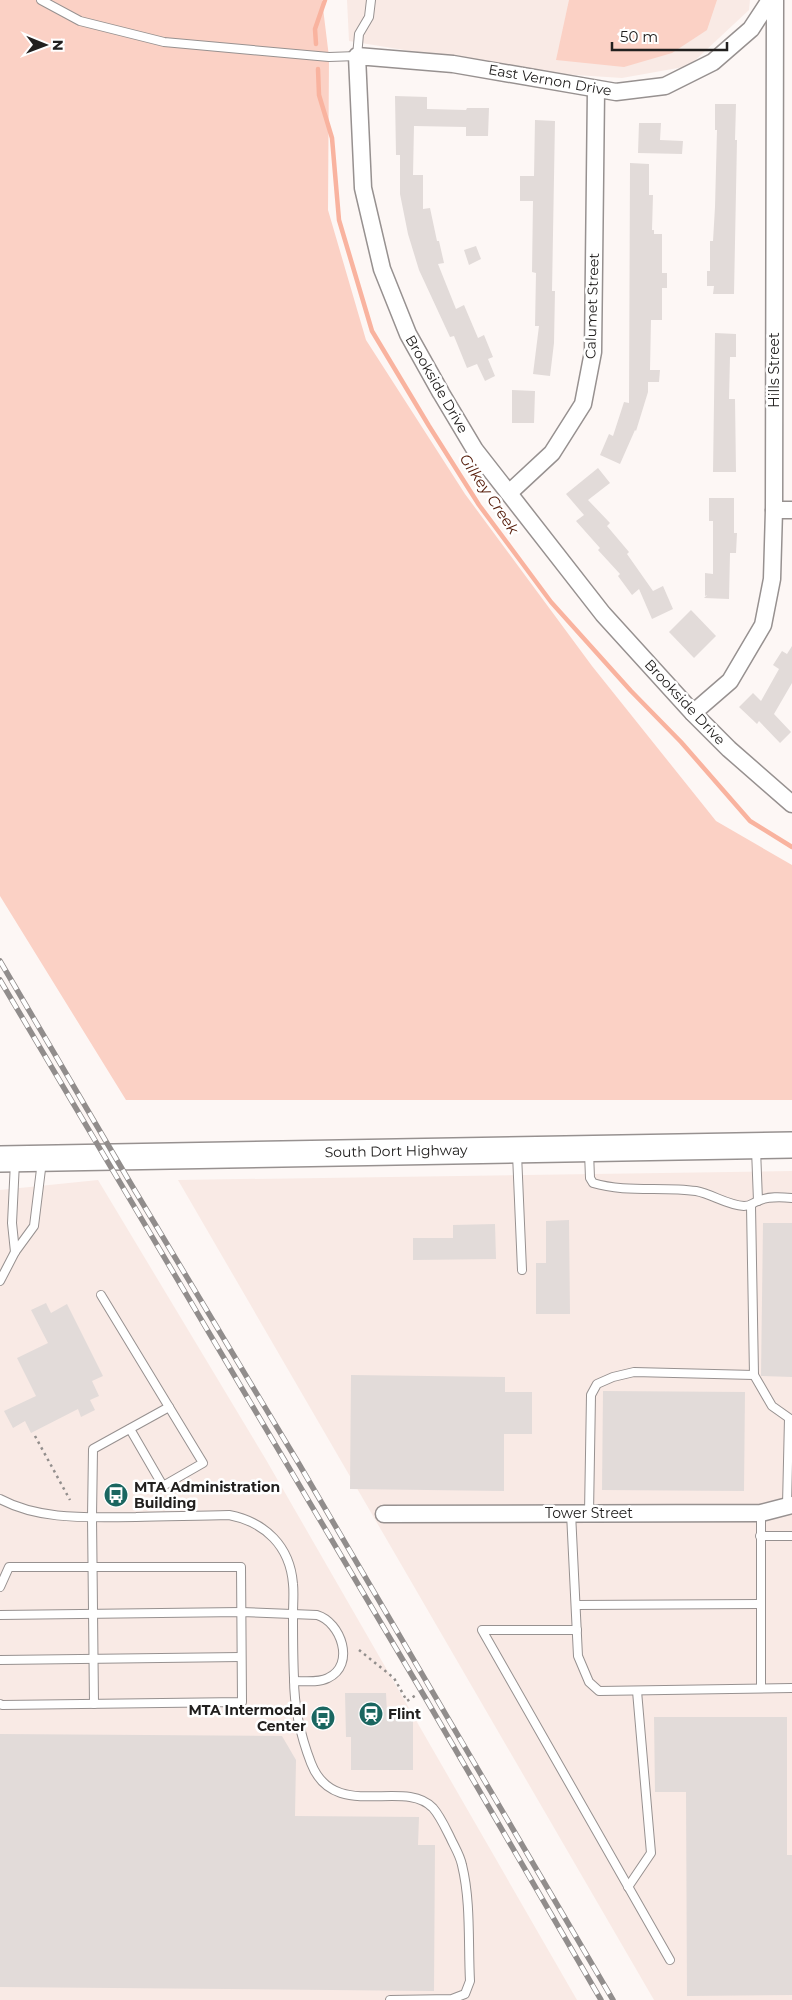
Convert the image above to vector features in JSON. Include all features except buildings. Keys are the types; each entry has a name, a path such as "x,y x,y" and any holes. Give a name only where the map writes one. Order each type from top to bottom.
{"main road":[{"name":"South Dort Highway","path":"8,1159 792,1145"}],"street":[{"name":"East Vernon Drive","path":"357,56 453,64 616,92 665,86 713,62 751,30 770,0"},
{"name":"Hills Street","path":"693,713 730,681 762,625 772,579 774,510 775,0"},
{"name":"Brookside Drive","path":"357,56 363,188 382,269 408,334 436,385 475,450 603,614 693,713 729,749 792,804"},
{"name":"Calumet Street","path":"509,494 552,453 583,404 592,352 596,90"},
{"path":"774,510 792,510"},
{"name":"Tower Street","path":"384,1514 760,1513 789,1505"}],"lane":[{"path":"41,0 80,21 164,42 329,57 357,56 359,34 369,17 371,0"},
{"path":"756,1145 754,1376 772,1406 791,1418 789,1505"},
{"path":"589,1148 590,1178 592,1183 616,1188 699,1192 730,1203 754,1203 769,1198 792,1198"},
{"path":"517,1149 522,1270"},
{"path":"0,1281 15,1252 34,1226 42,1158"},
{"path":"8,1159 15,1252"},
{"path":"101,1295 203,1463 163,1486 130,1429"},
{"path":"588,1513 591,1395 597,1384 613,1377 634,1372 754,1376"},
{"path":"94,1704 93,1450 169,1408"},
{"path":"0,1499 23,1510 41,1513 92,1517 229,1516 246,1519 262,1527 282,1549 290,1566 293,1584 294,1681 304,1741 319,1780 331,1789 344,1793 421,1799 432,1807 439,1816 462,1862 466,1885 470,1981 465,1994 452,1999 390,2000"},
{"path":"571,1513 578,1656 589,1682 599,1691 792,1688"},
{"path":"760,1513 761,1687"},
{"path":"760,1536 792,1536"},
{"path":"0,1587 9,1568 241,1567 242,1702 2,1706 0,1704"},
{"path":"576,1605 760,1604"},
{"path":"0,1615 241,1612 317,1615 326,1618 332,1624 343,1647 344,1658 341,1667 335,1674 326,1679 294,1681"},
{"path":"577,1630 482,1630 670,1960"},
{"path":"0,1660 241,1657"},
{"path":"628,1887 651,1853 637,1691"}],"path":[{"path":"35,1436 70,1500"},
{"path":"359,1650 394,1678 407,1701 416,1695"}],"shaded area":[{"path":"0,0 322,0 329,57 328,210 366,340 465,494 592,666 716,821 792,865 792,1100 126,1100 0,896"},
{"path":"347,0 750,0 749,10 689,66 622,78 545,73 349,41"},
{"path":"569,0 717,0 707,30 672,53 624,67 556,60"},
{"path":"792,1171 792,2000 654,2000 178,1180"},
{"path":"98,1180 265,1458 577,2000 0,2000 0,1190"}],"waterway":[{"name":"Gilkey Creek","path":"316,44 315,29 325,0"},
{"name":"Gilkey Creek","path":"318,69 319,95 332,138 339,220 372,331 429,426 479,505 551,602 631,691 681,742 750,821 792,847"}],"railway":[{"path":"0,961 299,1464 613,2000"},
{"path":"0,980 426,1699 601,2000"}],"place":[{"name":"MTA Administration Building","path":"116,1495"},
{"name":"Flint","path":"371,1714"},
{"name":"MTA Intermodal Center","path":"323,1718"}]}
